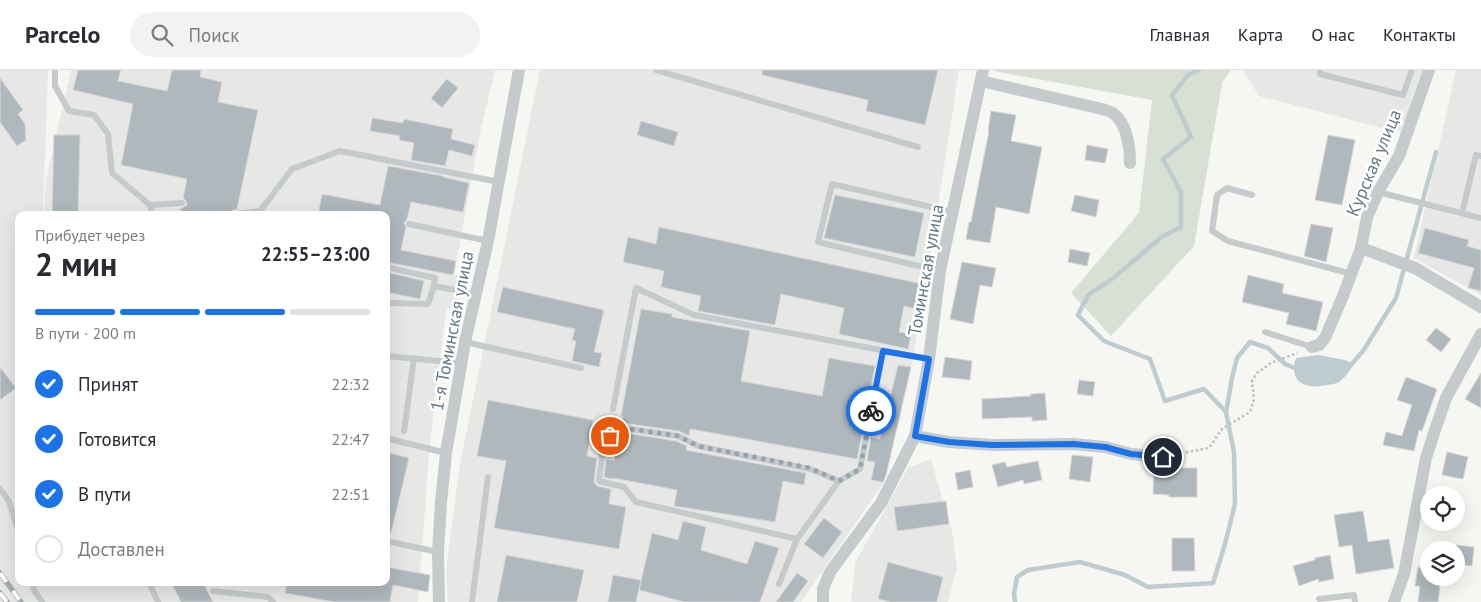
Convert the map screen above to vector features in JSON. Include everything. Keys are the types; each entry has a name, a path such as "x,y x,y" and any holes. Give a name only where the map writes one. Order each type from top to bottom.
{"street":[{"name":"1-я Томинская улица","path":"439,602 438,552 446,453 465,342 488,241 520,70"},
{"name":"Курская улица","path":"1312,347 1319,345 1326,338 1361,248 1367,217 1378,192 1399,156 1429,70"},
{"path":"982,75 1114,114 1123,125 1130,150 1130,163"},
{"name":"Томинская улица","path":"823,602 823,589 830,572 881,504 915,436 929,359 940,271 982,75"},
{"path":"1361,248 1415,268 1481,307"},
{"path":"1394,602 1404,574 1426,458 1435,430 1446,398 1481,334"},
{"path":"915,436 949,442 992,445 1073,444 1105,447 1131,454 1163,457"}],"lane":[{"path":"55,70 55,86 69,111 94,115 108,134 112,173 150,205 151,211"},
{"path":"656,70 918,147"},
{"path":"1320,70 1320,74 1403,95 1412,70"},
{"path":"263,211 292,170 340,151 499,182"},
{"path":"1462,213 1476,155 1481,156"},
{"path":"940,271 818,242 832,184 953,212"},
{"path":"1252,195 1227,188 1217,195 1212,231 1228,241 1352,274"},
{"path":"1378,192 1481,218"},
{"path":"150,205 182,203"},
{"path":"409,224 488,241"},
{"path":"390,268 434,278 434,286 428,304 390,303"},
{"path":"434,286 476,294"},
{"path":"613,409 636,288 694,315 929,359"},
{"path":"1266,332 1312,347"},
{"path":"465,342 581,368"},
{"path":"778,584 797,539 839,481 860,469 883,351"},
{"path":"390,356 461,363"},
{"path":"404,431 414,358"},
{"path":"797,539 636,502 624,487 599,480 603,446 617,427 678,436 698,446 810,468 839,481"},
{"path":"390,439 446,453"},
{"path":"472,602 488,477"},
{"path":"0,488 10,502 15,520"},
{"path":"390,542 438,552"},
{"path":"33,586 42,602"},
{"path":"151,586 158,602"},
{"path":"213,591 268,597 273,602"},
{"path":"1319,599 1354,595 1355,602"}],"path":[{"path":"1163,457 1209,448 1222,429 1250,412 1254,399 1252,381 1257,373 1271,363 1312,347"}],"shaded area":[{"path":"0,70 48,70 43,211 15,211 15,586 390,586 390,211 44,211 46,180 71,70 495,70 481,129 454,275 462,277 455,310 446,309 430,443 418,602 0,602"},
{"path":"540,70 959,70 926,284 911,367 884,482 801,602 448,602 446,569 460,464"},
{"path":"995,70 1231,70 1222,83 1194,246 1111,336 1071,293 1139,213 1152,100"},
{"path":"1243,70 1422,70 1402,131 1382,128 1259,96"},
{"path":"1456,70 1481,70 1481,295 1414,258"},
{"path":"1318,355 1345,360 1354,364 1339,382 1319,386 1306,385 1297,378 1295,373 1296,358"},
{"path":"931,459 952,532 957,567 948,602 851,602 855,563 908,468"}],"building":[{"path":"78,70 121,70 118,81 167,91 172,70 201,70 200,77 222,82 218,102 258,110 237,209 233,211 180,211 181,208 187,205 183,198 187,179 121,165 133,104 73,90"},
{"path":"762,70 938,70 925,125 866,111 868,100 762,75"},
{"path":"0,78 23,110 18,114 25,124 26,140 17,146 0,122"},
{"path":"447,79 458,88 442,108 431,98"},
{"path":"991,111 1016,115 1011,141 1042,147 1029,214 996,207 990,243 966,239 989,131"},
{"path":"372,118 403,123 404,119 453,129 451,139 475,145 472,156 449,150 445,166 411,160 414,143 399,140 400,136 370,131"},
{"path":"641,121 678,132 674,146 637,135"},
{"path":"54,135 80,135 78,211 52,211"},
{"path":"1328,135 1355,140 1342,205 1315,200"},
{"path":"1087,145 1108,149 1105,163 1085,160"},
{"path":"388,166 443,176 469,183 463,212 411,202 407,219 404,223 406,227 401,250 456,261 453,275 390,263 390,211 319,211 322,194 380,205"},
{"path":"835,195 924,213 915,257 824,238"},
{"path":"1075,195 1099,200 1096,217 1071,211"},
{"path":"1311,224 1333,228 1326,262 1304,256"},
{"path":"659,227 922,284 917,309 904,306 899,332 911,334 908,349 839,334 844,308 781,294 775,325 698,311 701,296 661,287 664,271 623,262 628,237 656,244"},
{"path":"1425,228 1469,240 1467,246 1481,250 1481,291 1468,288 1474,268 1418,253"},
{"path":"1070,249 1090,253 1087,266 1068,262"},
{"path":"962,262 996,268 992,287 980,285 973,324 950,319"},
{"path":"390,273 424,281 420,299 390,293"},
{"path":"1248,275 1284,284 1282,293 1323,302 1316,331 1286,324 1289,313 1242,302"},
{"path":"503,287 604,310 594,352 602,353 599,367 572,361 576,341 572,340 575,329 497,312"},
{"path":"641,309 672,314 672,317 750,331 741,381 822,396 829,358 875,366 857,459 690,429 689,436 679,431 622,423 623,416 621,416"},
{"path":"1436,328 1451,339 1441,352 1426,340"},
{"path":"945,357 972,361 970,380 942,377"},
{"path":"898,365 911,367 886,475 883,482 871,480 875,462 867,461 871,437 880,439"},
{"path":"0,367 15,389 0,400"},
{"path":"1481,373 1481,408 1465,399"},
{"path":"1406,377 1437,389 1422,431 1419,430 1414,451 1383,445 1386,432 1402,436 1412,405 1397,400"},
{"path":"1079,380 1095,382 1093,396 1077,394"},
{"path":"1045,393 1047,420 1032,421 1032,417 982,419 982,399 1031,396 1031,394"},
{"path":"488,400 593,420 587,456 597,458 594,482 597,486 611,489 609,504 626,507 619,549 494,528 506,461 477,456"},
{"path":"620,432 676,441 687,446 686,450 806,473 804,485 783,481 775,522 674,506 677,490 604,477 606,459 614,461"},
{"path":"1447,452 1468,457 1463,479 1442,475"},
{"path":"390,453 409,458 390,533"},
{"path":"1072,455 1093,457 1090,482 1069,479"},
{"path":"1038,461 1042,480 1024,484 1023,480 998,487 992,465 1005,462 1007,467"},
{"path":"1154,468 1197,468 1197,497 1169,497 1169,495 1153,494"},
{"path":"970,470 973,487 958,490 955,473"},
{"path":"946,501 949,524 897,531 894,507"},
{"path":"1363,511 1368,542 1389,539 1394,568 1356,574 1352,545 1339,547 1334,515"},
{"path":"824,518 842,532 823,558 804,544"},
{"path":"683,521 706,527 701,550 747,564 755,541 779,548 760,602 684,602 639,590 652,533 678,540"},
{"path":"1172,538 1194,538 1195,571 1172,571"},
{"path":"1465,546 1474,547 1472,566 1465,565"},
{"path":"506,555 584,570 577,602 497,602"},
{"path":"1330,555 1334,579 1319,582 1318,579 1299,586 1293,566"},
{"path":"888,562 943,577 937,602 890,602 878,599"},
{"path":"1418,567 1420,567 1420,586 1415,586"},
{"path":"390,568 430,575 428,592 393,585 390,602 334,602 285,593 286,586 390,586"},
{"path":"797,573 808,581 793,602 776,602"},
{"path":"613,575 641,580 636,602 608,602"},
{"path":"173,586 205,586 213,602 181,602"},
{"path":"1420,586 1440,586 1438,602 1418,602"}],"waterway":[{"path":"1015,602 1014,594 1017,577 1028,570 1080,562 1125,575 1148,587 1213,583 1235,504 1234,452 1226,412 1204,389 1165,401 1150,359 1104,341 1078,315 1088,295 1112,279 1163,236 1181,227 1181,192 1163,159 1191,137 1172,95 1188,75 1199,70"},
{"path":"1350,366 1363,351 1396,298 1436,152"},
{"path":"1226,412 1237,358 1250,342 1268,348 1285,364 1297,369"}],"railway":[{"path":"0,573 21,602"},
{"path":"0,593 7,602"}],"way so far":[{"path":"610,436 617,427 678,436 698,446 810,468 839,481 860,469 871,411"}],"route":[{"path":"871,411 883,351 929,359 915,436 949,442 992,445 1073,444 1105,447 1131,454 1163,457"}]}
